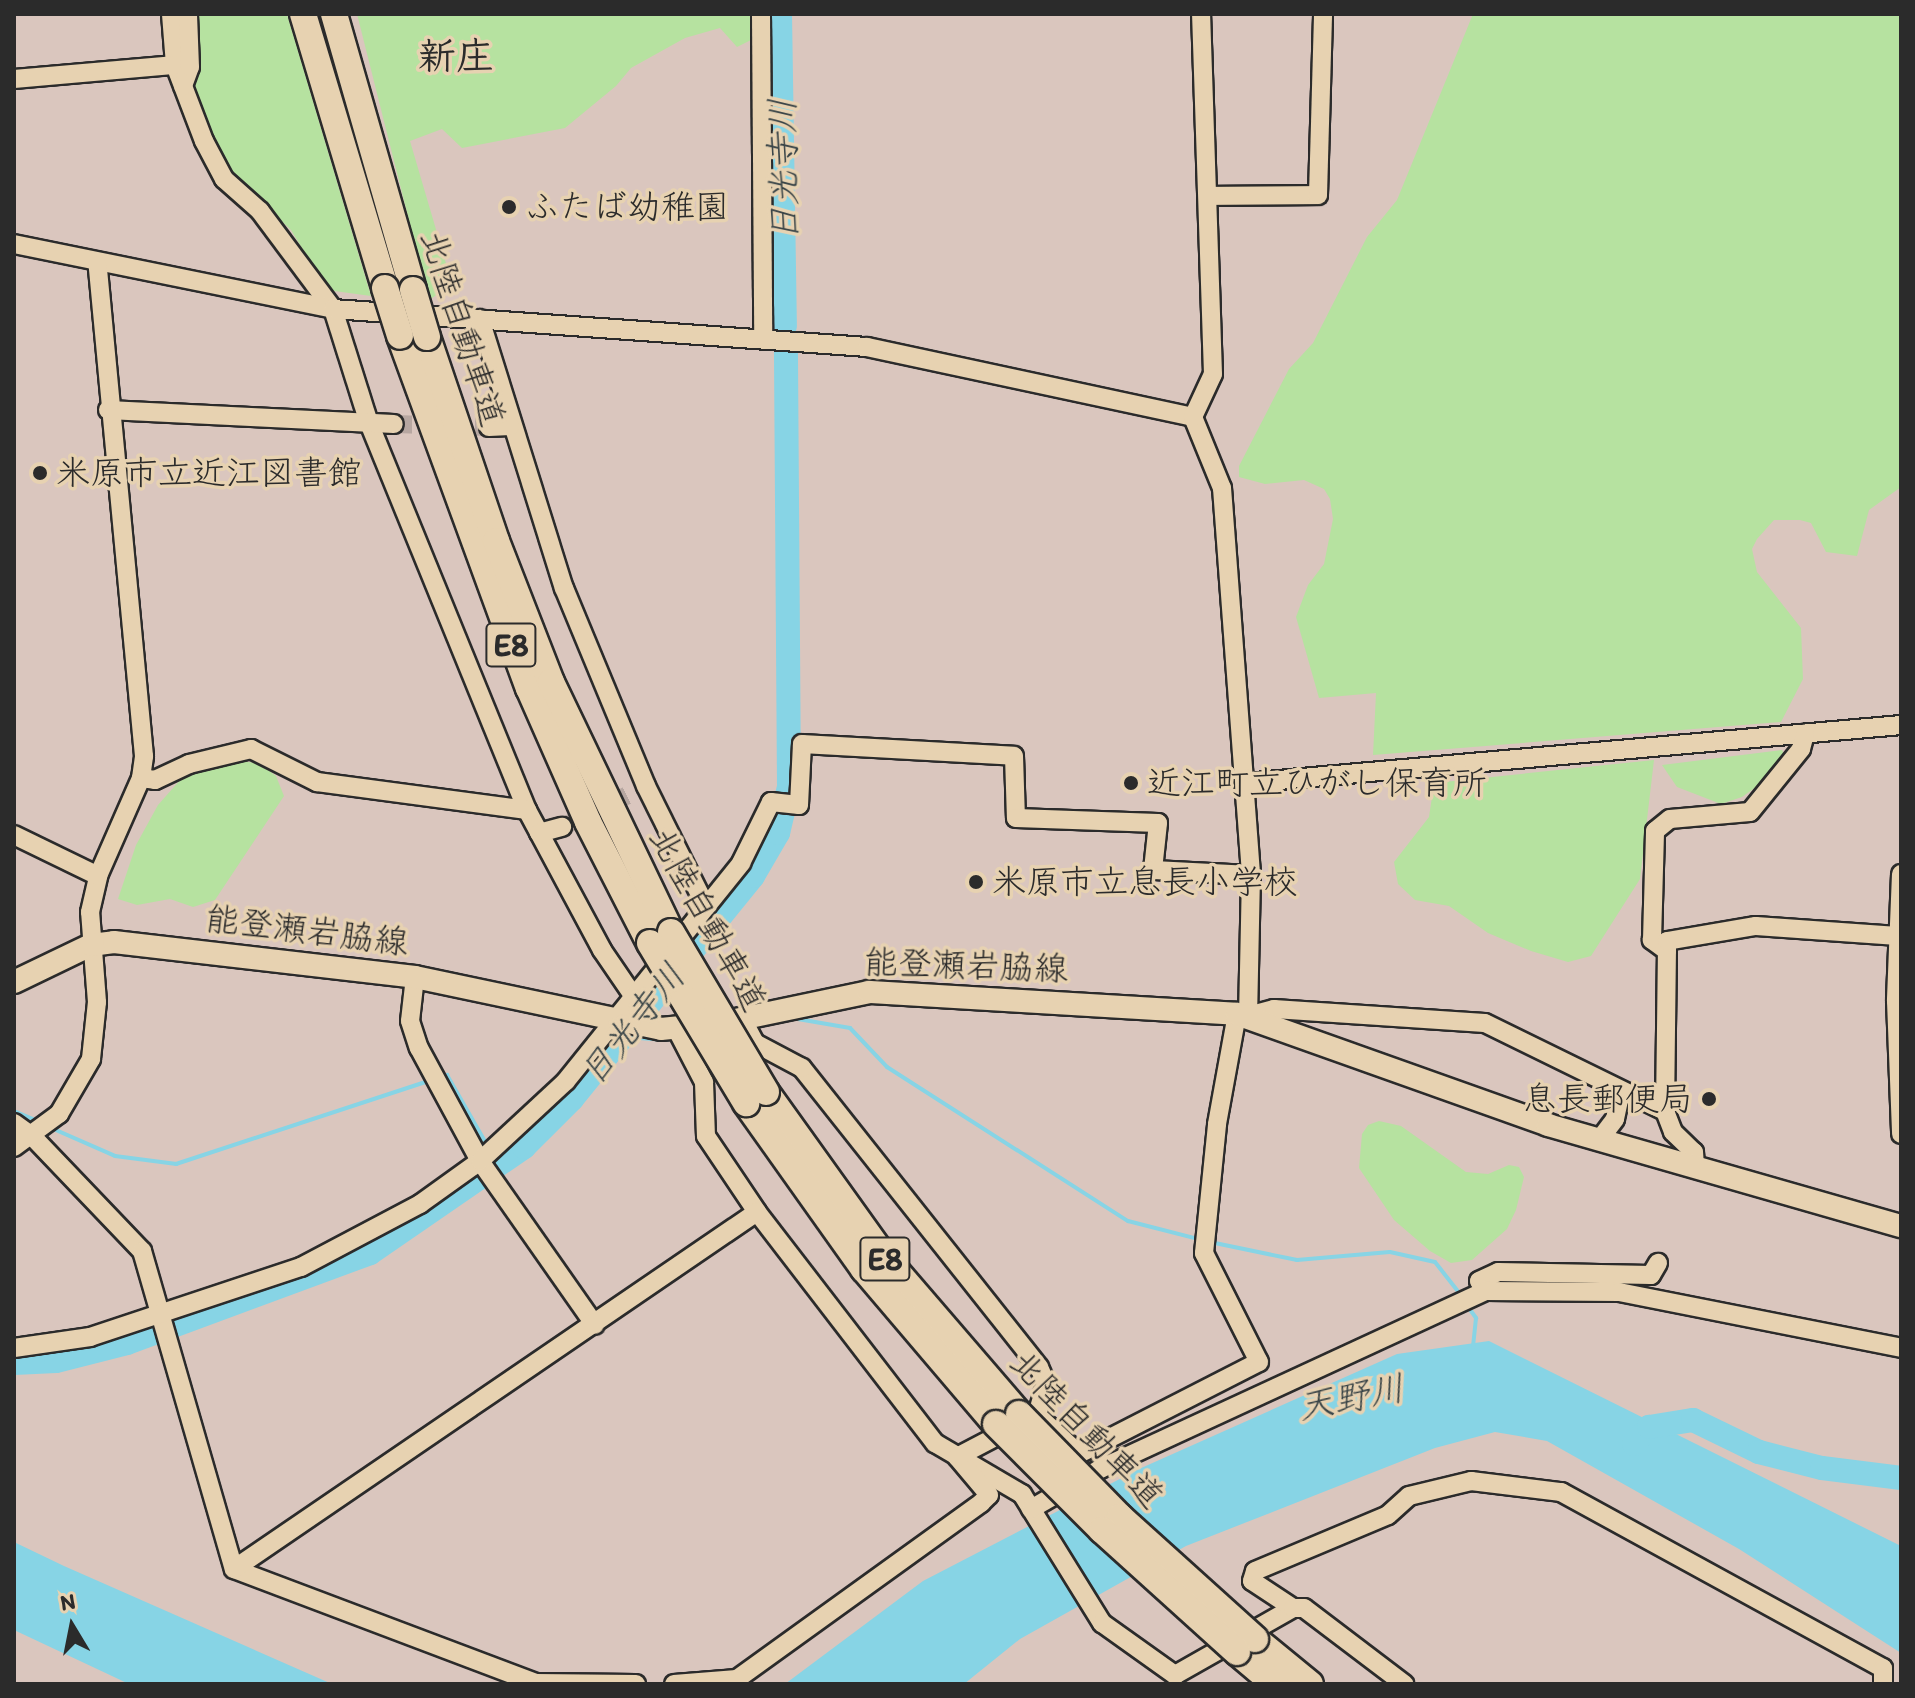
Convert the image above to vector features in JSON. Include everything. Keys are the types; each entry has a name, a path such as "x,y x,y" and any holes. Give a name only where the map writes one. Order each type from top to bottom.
{"highway":[{"name":"北陸自動車道","path":"303,14 400,336 517,659 588,822 864,1269 1017,1418 1102,1530 1246,1645 1310,1684"},
{"name":"北陸自動車道","path":"334,14 427,337 496,541 545,669 609,812 660,937"},
{"name":"北陸自動車道","path":"1246,1645 1275,1684"}],"main road":[{"name":"能登瀬岩脇線","path":"14,982 91,945 114,942 415,977 677,1030 742,1019 843,994 883,991 1242,1015 1600,1139 1900,1221"}],"street":[{"path":"171,14 175,65 224,179 260,211 333,309 369,423 527,810 602,950 632,994"},
{"path":"183,86 190,67 188,14"},
{"path":"761,14 763,335"},
{"path":"1017,1418 1079,1454 1259,1362 1206,1242 1217,1124 1242,1015 1251,875 1222,488 1193,417 1213,374 1201,14"},
{"path":"1208,196 1318,195 1323,14"},
{"path":"14,79 175,65"},
{"path":"14,244 98,265 333,309 763,335 867,347 1193,417"},
{"path":"14,1147 33,1137 66,1105 91,1059 97,1002 91,945 98,876 141,778 145,740 108,410 98,265"},
{"path":"480,319 510,426 564,588 646,786 706,907"},
{"path":"108,410 394,424"},
{"path":"489,427 510,426"},
{"path":"1245,783 1901,725"},
{"path":"1667,951 1652,940 1655,831 1670,819 1750,812 1801,749 1805,734"},
{"path":"14,1348 90,1337 165,1316 301,1267 420,1204 480,1161 566,1081 617,1020 632,994 741,863 771,802 799,805 802,744 1014,756 1016,818 1158,823 1153,870 1251,875"},
{"path":"141,778 155,780 189,764 251,749 317,782 527,810"},
{"path":"628,795 646,786"},
{"path":"539,833 562,827"},
{"path":"14,835 98,876"},
{"path":"1901,874 1901,1134"},
{"path":"1695,1165 1694,1152 1673,1132 1665,1111 1667,941 1756,926 1899,944"},
{"path":"415,977 410,1021 419,1048 480,1161 595,1325"},
{"path":"1242,1015 1274,1009 1485,1023 1665,1111"},
{"path":"742,1019 755,1043 802,1068 1039,1367 1046,1383 1017,1418 957,1457"},
{"path":"677,1030 704,1082 706,1136 757,1212 935,1443 1022,1494 1102,1623 1179,1680 1293,1608 1304,1608 1404,1684"},
{"path":"1600,1139 1615,1119 1621,1091"},
{"path":"14,1123 33,1137 142,1251 165,1316 234,1569"},
{"path":"234,1569 757,1212"},
{"path":"1486,1291 1479,1281 1498,1272 1651,1275 1658,1263"},
{"path":"1031,1509 1100,1469 1486,1291 1619,1292 1901,1348"},
{"path":"674,1684 737,1679 981,1503 989,1495 957,1457"},
{"path":"1293,1608 1252,1581 1255,1571 1388,1515 1409,1496 1471,1481 1561,1492 1883,1668 1883,1684"},
{"path":"234,1569 535,1683 636,1684"}],"green space":[{"path":"194,14 287,14 371,296 327,290 291,230 220,163 190,94 199,47"},
{"path":"357,14 755,14 755,38 737,47 720,28 685,38 631,68 616,86 565,128 462,148 442,129 410,141 450,277 447,288 429,300"},
{"path":"1473,14 1901,14 1901,487 1869,510 1857,556 1826,552 1811,523 1800,520 1774,520 1757,539 1752,549 1757,572 1801,628 1803,679 1781,722 1373,755 1376,693 1319,698 1296,617 1308,585 1324,564 1333,519 1330,499 1324,489 1304,480 1265,484 1239,477 1239,466 1289,369 1313,343 1367,237 1397,200"},
{"path":"1782,750 1787,760 1780,770 1742,797 1721,804 1677,787 1662,765"},
{"path":"224,760 259,763 276,776 284,796 215,900 193,907 170,899 137,905 118,899 136,845 158,805 181,779"},
{"path":"1654,760 1640,879 1591,956 1568,962 1531,951 1488,933 1449,906 1415,900 1398,884 1394,862 1429,817 1434,783"},
{"path":"1379,1121 1401,1126 1466,1172 1488,1174 1509,1165 1519,1167 1524,1177 1516,1210 1507,1229 1472,1260 1451,1263 1430,1251 1394,1220 1359,1168 1362,1134 1368,1125"}],"water":[{"name":"天野川","path":"1489,1341 1901,1546 1901,1653 1739,1549 1547,1441 1495,1432 1435,1448 1186,1546 1020,1639 964,1684 785,1684 923,1581 1139,1469 1397,1354"},
{"path":"14,1542 332,1684 129,1684 14,1630"}],"waterway":[{"name":"日光寺川","path":"780,14 785,326"},
{"name":"日光寺川","path":"14,1363 56,1361 127,1343 370,1253 524,1147 572,1099 753,876 778,833 789,787 786,350"},
{"path":"792,1018 850,1028 887,1067 1128,1221 1202,1240"},
{"path":"611,1036 667,1040"},
{"path":"440,1078 447,1075 487,1145"},
{"path":"49,1127 115,1156 176,1164 432,1080"},
{"path":"14,1111 37,1121"},
{"path":"1210,1242 1297,1260 1390,1252 1435,1262 1460,1294"},
{"path":"1471,1311 1476,1318 1473,1347"},
{"path":"1634,1444 1649,1427 1693,1420 1759,1452 1822,1468 1901,1478"}],"tunnel":[{"path":"394,424 489,427"},
{"path":"562,827 628,795"}],"place":[{"name":"ふたば幼稚園","path":"509,207"},
{"name":"米原市立近江図書館","path":"40,473"},
{"name":"近江町立ひがし保育所","path":"1131,783"},
{"name":"米原市立息長小学校","path":"976,882"},
{"name":"息長郵便局","path":"1709,1099"}],"district":[{"name":"新庄","path":"456,57"}]}
